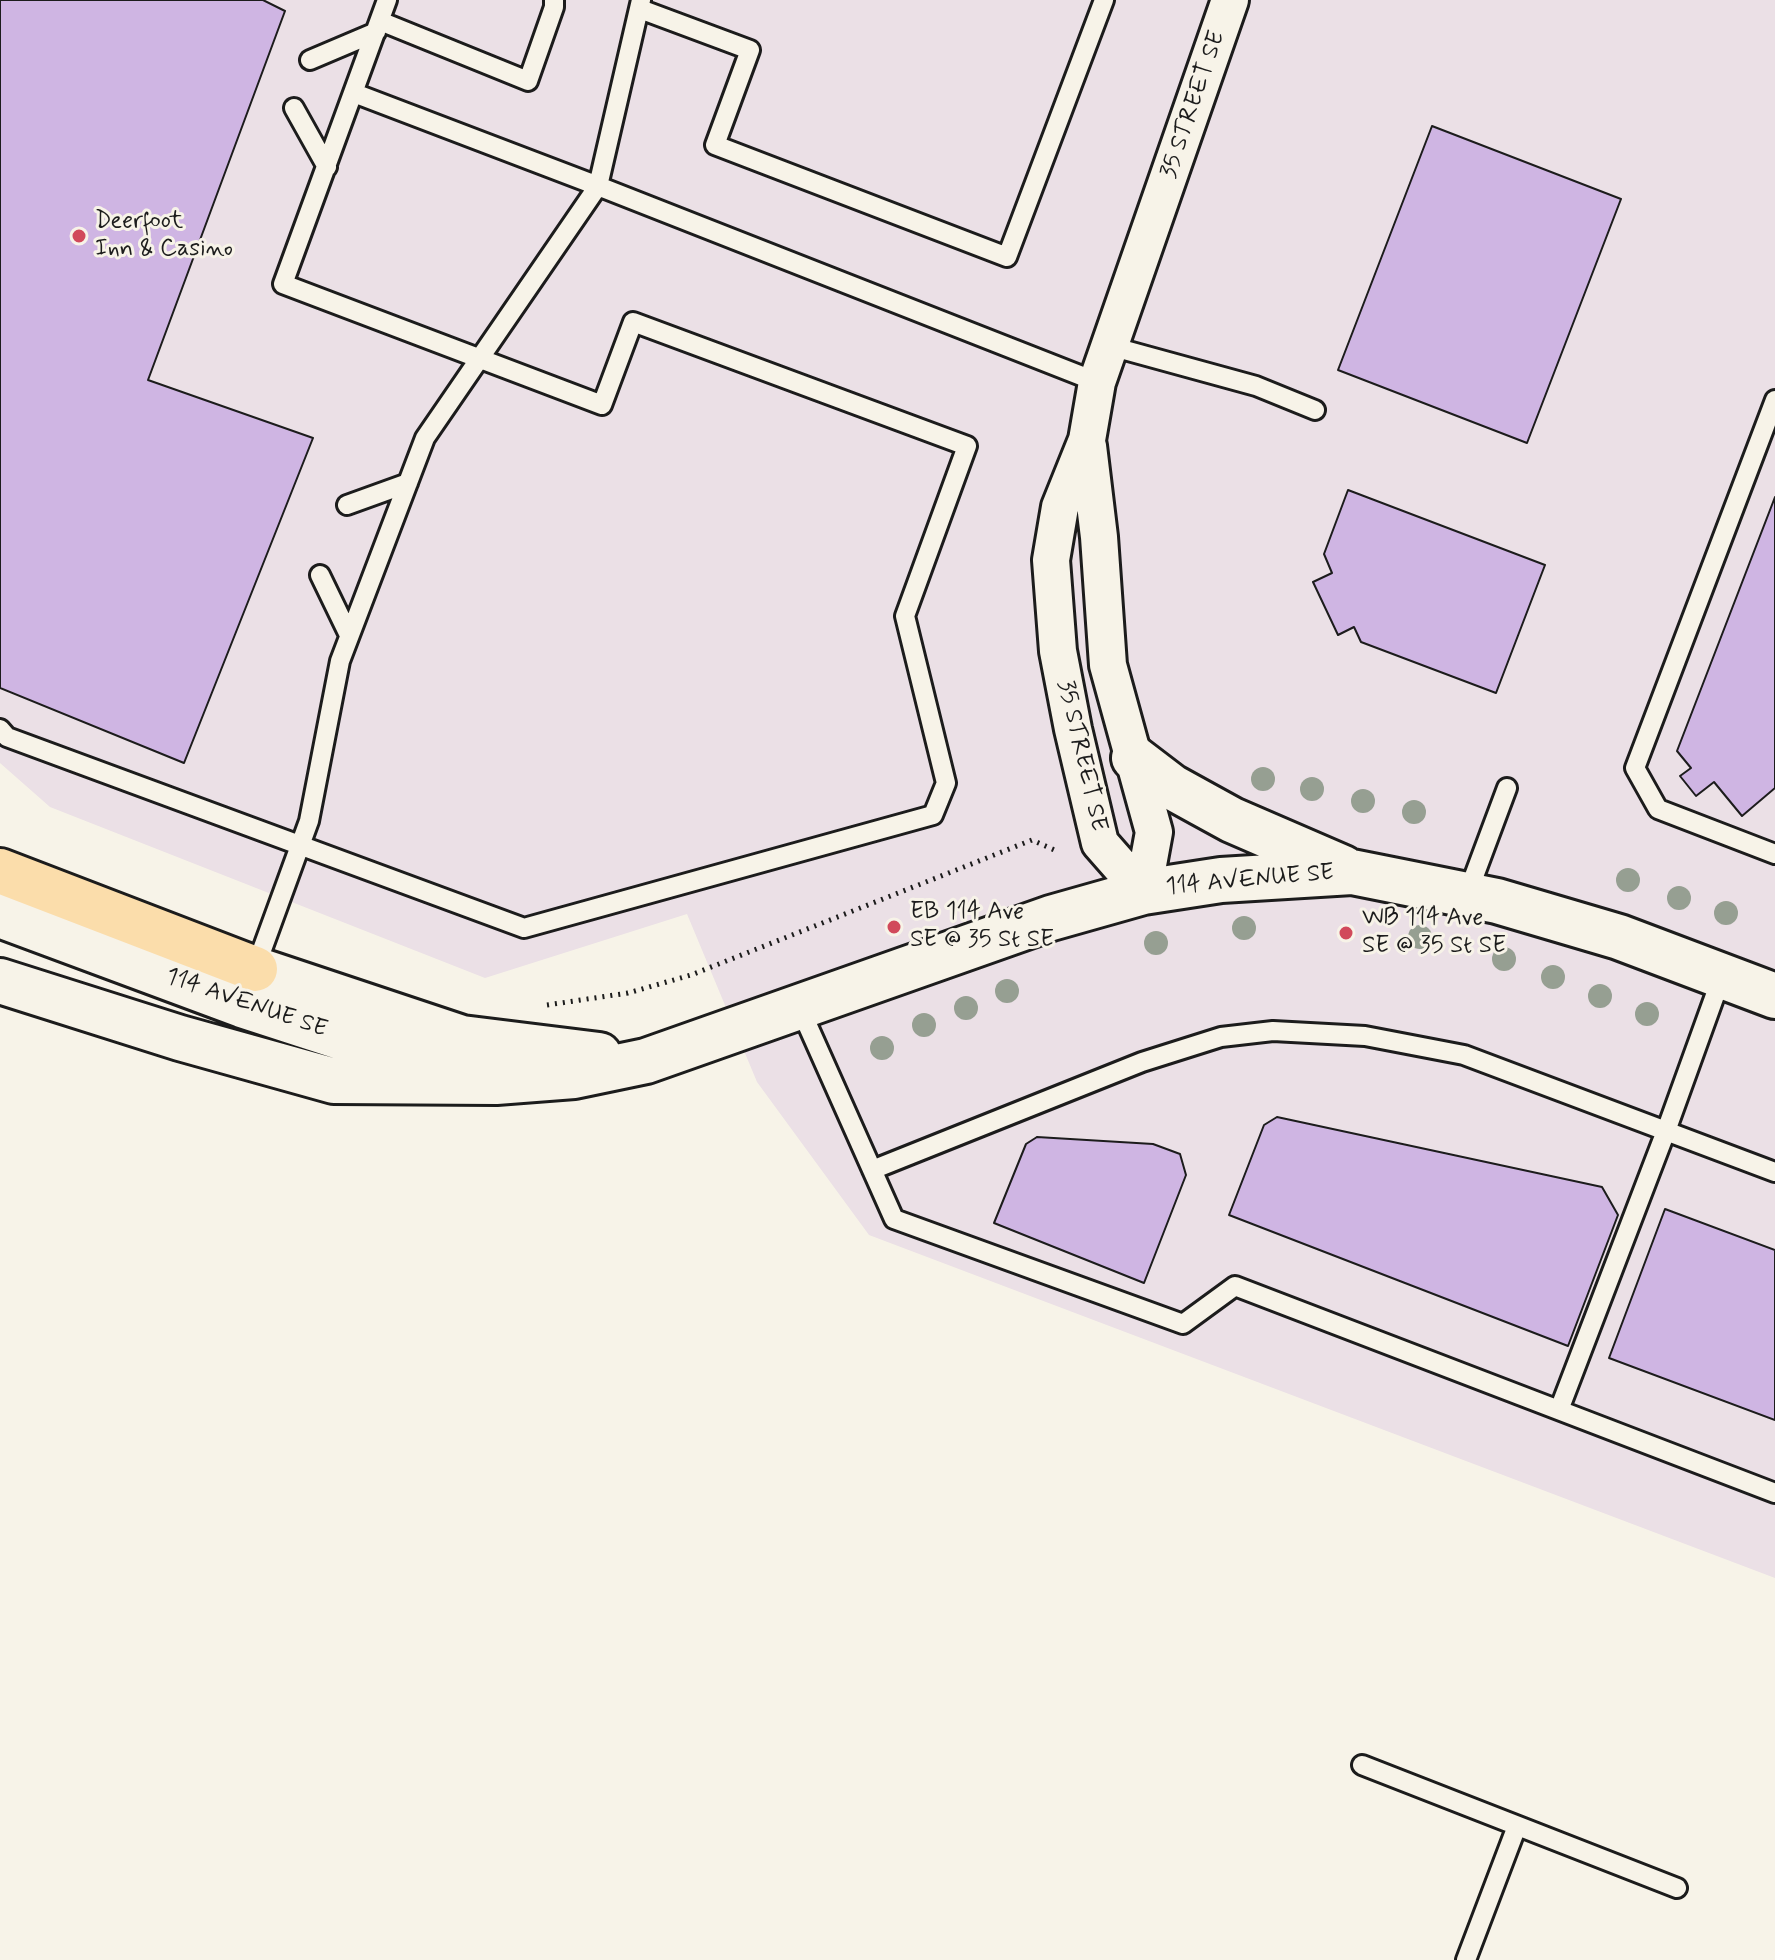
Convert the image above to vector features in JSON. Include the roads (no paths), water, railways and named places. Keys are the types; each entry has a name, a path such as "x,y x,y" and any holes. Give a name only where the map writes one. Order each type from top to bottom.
{"main road":[{"path":"1134,758 1172,787 1232,820 1352,872"},
{"path":"0,871 255,969 462,1038 646,1061"},
{"name":"114 AVENUE SE","path":"0,981 180,1038 334,1081 496,1082 574,1076 646,1061 1051,918 1143,892 1221,880 1352,872 1497,901 1619,937 1775,996"},
{"name":"114 AVENUE SE","path":"0,915 242,1005 362,1044 496,1082"}],"street":[{"name":"35 STREET SE","path":"1143,892 1100,843 1058,651 1051,560 1060,507 1087,440 1097,382 1230,0"},
{"name":"35 STREET SE","path":"1087,440 1099,537 1108,665 1154,832 1143,892"}],"lane":[{"path":"0,729 7,737 524,928 933,815 946,783 905,616 967,446 633,322 602,405 283,284 387,0"},
{"path":"310,60 378,27 528,81 554,0"},
{"path":"255,969 309,821 340,661 425,438 598,186 640,4 750,50 715,145 1007,257 1104,0"},
{"path":"354,93 1097,382"},
{"path":"294,108 327,167"},
{"path":"1110,346 1256,386 1315,410"},
{"path":"1775,400 1635,768 1658,809 1775,854"},
{"path":"347,505 408,483"},
{"path":"320,575 349,635"},
{"path":"1467,895 1507,788"},
{"path":"1559,1410 1722,976"},
{"path":"799,1006 894,1219 1183,1324 1235,1286 1775,1493"},
{"path":"872,1170 1142,1062 1221,1037 1273,1031 1365,1036 1464,1055 1775,1172"},
{"path":"1362,1765 1677,1888"},
{"path":"1466,1960 1517,1826"}],"place":[{"name":"Deerfoot Inn & Casino","path":"79,236"},
{"name":"EB 114 Ave SE @ 35 St SE","path":"894,927"},
{"name":"WB 114 Ave SE @ 35 St SE","path":"1346,933"}]}
